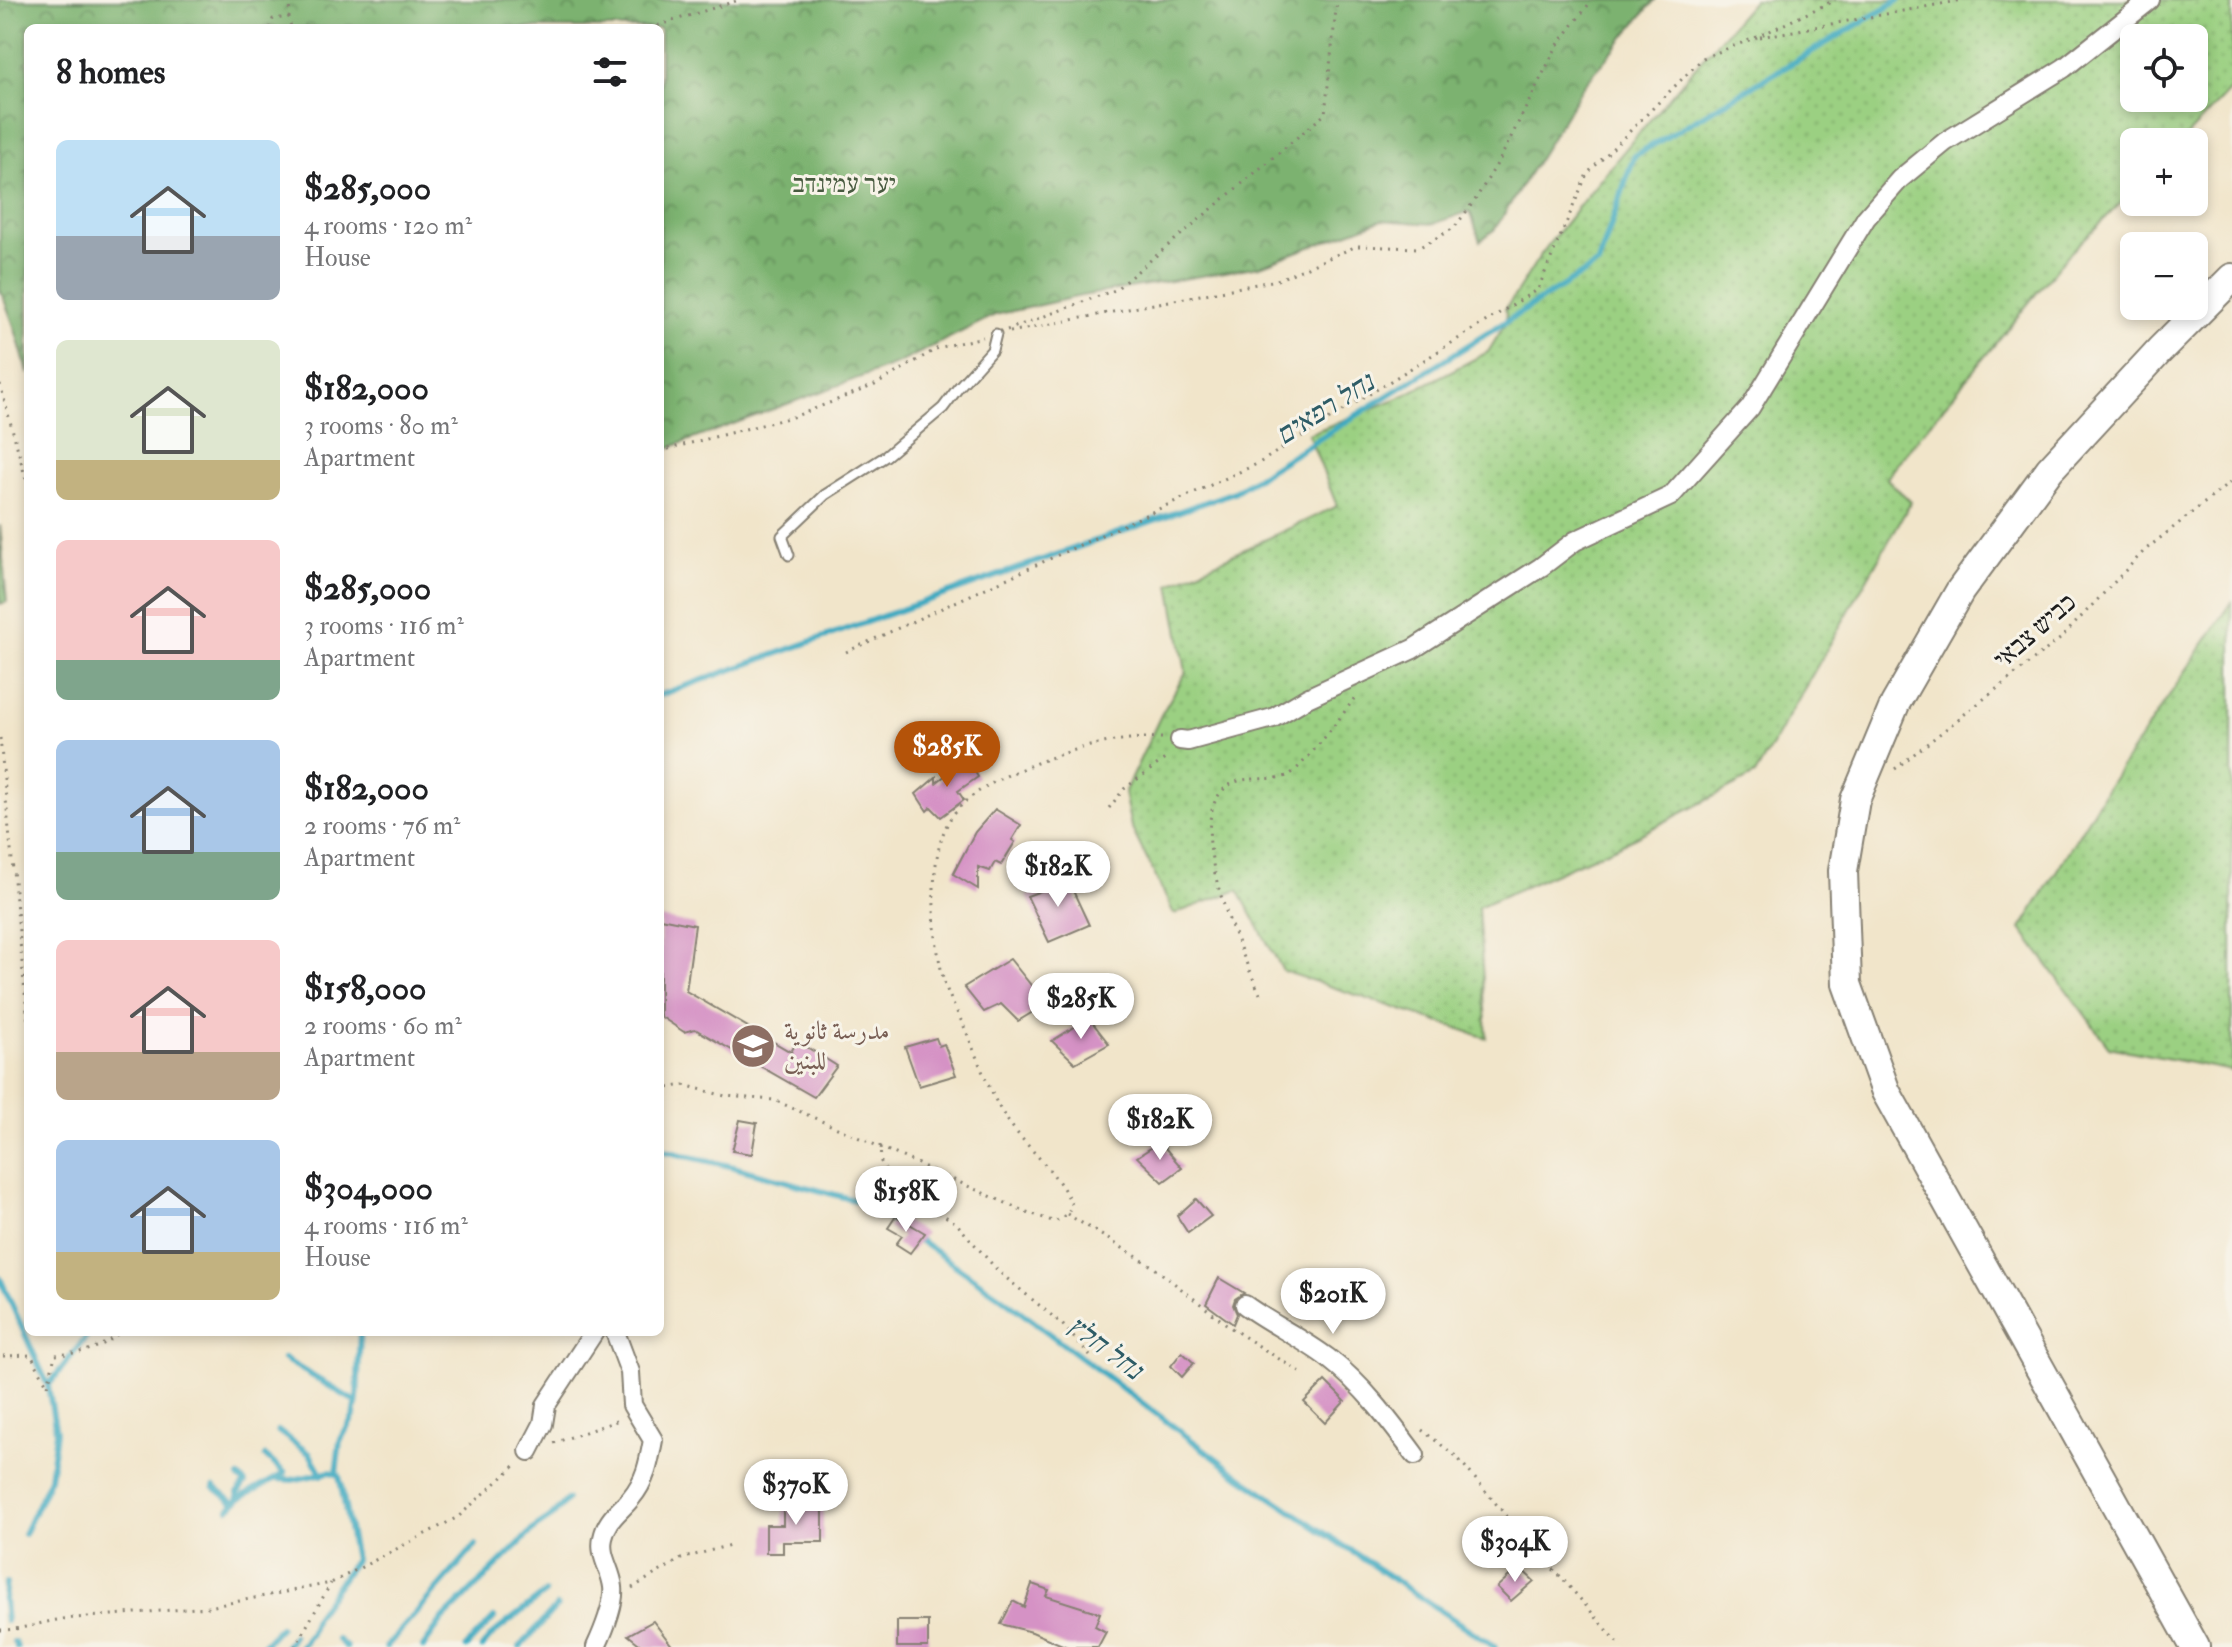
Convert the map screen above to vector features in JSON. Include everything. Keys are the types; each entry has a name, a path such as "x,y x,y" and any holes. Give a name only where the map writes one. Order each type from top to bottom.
{"main road":[{"path":"2195,1647 1886,1092 1847,984 1843,871 1855,800 1895,704 1960,591 2050,469 2160,350 2232,278"}],"street":[{"path":"1180,740 1188,741 1273,718 1307,698 1372,670 1413,649 1541,567 1575,541 1671,496 1750,408 1866,218 1900,179 1945,142 2064,68 2150,0"},
{"path":"1245,1305 1326,1356 1351,1378 1382,1411 1415,1455"},
{"path":"525,1455 543,1424 546,1405 591,1336"},
{"path":"596,1647 605,1627 613,1587 602,1556 602,1539 611,1516 630,1499 647,1474 653,1440 632,1405 630,1372 616,1336"}],"lane":[{"path":"789,555 782,536 825,495 886,456 943,408 992,350 996,334"}],"path":[{"path":"290,0 290,24"},
{"path":"663,24 739,0"},
{"path":"996,334 1115,290 1325,114 1337,0"},
{"path":"664,450 796,416 875,385 938,348 1277,280 1357,246 1418,248 1454,228 1475,200 1500,159 1557,46 1592,0"},
{"path":"846,652 1259,463 1538,289 1587,174 1703,58 1757,37 1835,0"},
{"path":"1757,37 1963,0"},
{"path":"271,24 273,19 289,17"},
{"path":"0,384 24,472"},
{"name":"כביש צבאי","path":"1891,772 2060,639 2145,550 2232,481"},
{"path":"1260,994 1219,893 1210,854 1207,834 1219,794 1233,783 1270,780 1292,774 1346,712 1372,670"},
{"path":"0,738 24,982"},
{"path":"664,1088 684,1085 725,1096 774,1100 1055,1222 1067,1214 1072,1205 1063,1185 1035,1157 998,1105 944,981 936,933 933,879 942,840 955,811 984,789 1020,769 1100,743 1159,738 1180,740 1168,757 1134,781 1109,808"},
{"path":"880,1145 881,1162 892,1183 956,1223 999,1272 1062,1324 1090,1356"},
{"path":"1067,1214 1152,1266 1234,1330 1301,1373"},
{"path":"3,1356 31,1355 48,1386 55,1355 102,1346 114,1336"},
{"path":"0,1630 20,1630 54,1620 209,1607 331,1583 458,1517 525,1455 613,1423 636,1411"},
{"path":"1417,1427 1457,1457 1538,1554 1622,1647"},
{"path":"611,1598 681,1559 730,1545"},
{"path":"295,1647 331,1583"}],"green space":[{"name":"יער עמינדב","path":"0,0 1655,0 1584,85 1495,229 1480,241 1470,211 1433,224 1381,220 1260,266 1081,296 995,315 899,363 664,450 664,24 24,24 24,360 0,289"},
{"path":"1754,0 2232,0 2232,88 2194,128 2120,128 2120,204 2067,256 1892,470 1887,479 1911,502 1755,775 1618,846 1478,907 1487,1038 1283,971 1238,890 1174,914 1131,827 1124,793 1161,715 1186,672 1170,584 1337,506 1308,434 1401,397 1488,352 1507,321 1505,309 1542,253 1619,157"},
{"path":"0,525 7,602 0,604"},
{"path":"2232,602 2232,1071 2109,1047 2021,929 2107,788"}],"building":[{"path":"967,758 978,777 958,791 964,800 941,817 931,807 927,811 916,794 936,777 936,783"},
{"path":"995,809 1021,825 1001,865 995,862 990,871 978,867 978,889 953,874 975,832"},
{"path":"1063,876 1069,882 1089,925 1049,942 1027,896 1049,888 1046,882"},
{"name":"مدرسة ثانوية للبنين","path":"664,919 695,925 686,991 791,1052 797,1041 837,1066 814,1097 695,1029 684,1032 664,1019"},
{"path":"1010,959 1046,1004 1018,1021 1001,1004 984,1012 964,987"},
{"path":"1089,1018 1109,1044 1075,1063 1052,1041"},
{"path":"936,1038 939,1046 944,1044 956,1075 919,1086 905,1047"},
{"path":"740,1120 757,1123 752,1154 732,1151"},
{"path":"1160,1142 1182,1168 1163,1182 1137,1157"},
{"path":"1196,1199 1211,1216 1188,1233 1177,1216"},
{"path":"896,1216 925,1233 910,1253 896,1244 902,1236 888,1228"},
{"path":"1219,1278 1244,1293 1235,1299 1233,1305 1237,1314 1233,1324 1206,1304"},
{"path":"1182,1352 1194,1363 1182,1377 1171,1366"},
{"path":"1325,1381 1345,1401 1325,1423 1304,1402"},
{"path":"783,1505 823,1505 823,1542 783,1542 783,1553 766,1553 766,1525 783,1525"},
{"path":"1519,1567 1534,1581 1511,1601 1497,1587"},
{"path":"1032,1584 1049,1590 1046,1596 1100,1613 1095,1626 1106,1632 1098,1647 1067,1647 1032,1632 1001,1624 1013,1601 1024,1607"},
{"path":"653,1621 673,1647 643,1647 628,1635"},
{"path":"897,1621 928,1621 928,1647 897,1647"}],"waterway":[{"name":"נחל רפאים","path":"664,694 1234,492 1598,264 1634,156 1899,0"},
{"name":"נחל חלץ","path":"664,1151 865,1203 897,1225"},
{"name":"נחל חלץ","path":"913,1236 998,1295 1242,1478 1495,1647"},
{"name":"נחל רפאים","path":"0,1278 24,1332"},
{"name":"נחל רפאים","path":"26,1336 48,1386 87,1336"},
{"path":"300,1647 310,1634 315,1617 355,1560 339,1475 336,1474 340,1441 354,1416 357,1399 360,1336"},
{"path":"284,1359 356,1402"},
{"path":"24,1534 50,1478 56,1432 48,1386"},
{"path":"278,1431 310,1454 322,1475"},
{"path":"229,1509 239,1499 285,1473 265,1456"},
{"path":"277,1479 292,1480 330,1472 336,1474"},
{"path":"239,1477 245,1483 238,1493 239,1499"},
{"path":"214,1487 234,1503"},
{"path":"423,1647 443,1619 567,1500"},
{"path":"386,1647 476,1545"},
{"path":"6,1583 6,1621"},
{"path":"482,1647 494,1633 545,1593"},
{"path":"520,1647 557,1606"},
{"path":"466,1647 494,1618"},
{"path":"267,1647 264,1644 280,1627"},
{"path":"285,1647 293,1636"},
{"path":"337,1639 346,1647"},
{"path":"14,1642 17,1647"}],"place":[{"name":"مدرسة ثانوية للبنين","path":"753,1046"}]}
